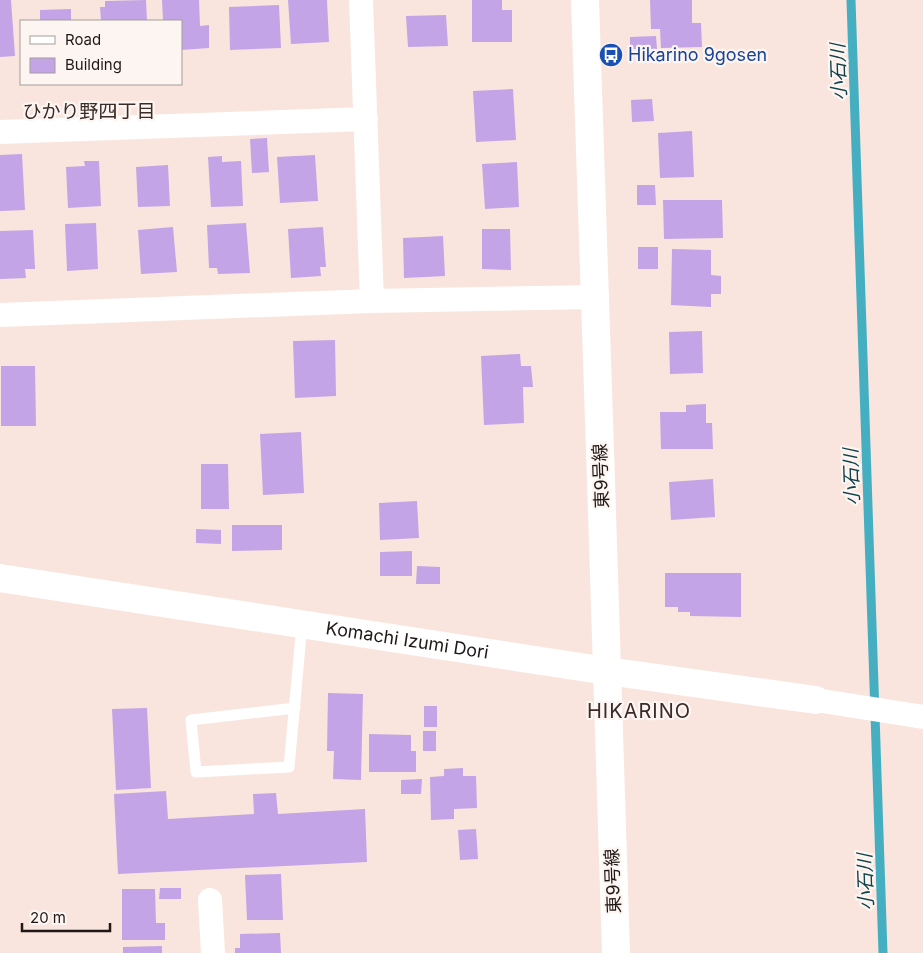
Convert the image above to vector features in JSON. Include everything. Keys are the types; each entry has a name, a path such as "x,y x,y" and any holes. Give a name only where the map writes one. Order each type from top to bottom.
{"street":[{"path":"361,0 372,301"},
{"name":"東9号線","path":"585,0 597,296 606,670 616,953"},
{"path":"0,132 366,119"},
{"path":"0,315 372,301 597,296"},
{"name":"Komachi Izumi Dori","path":"0,578 816,700"},
{"path":"816,700 923,717"},
{"path":"210,900 213,953"}],"lane":[{"path":"295,708 191,720 196,772 289,767 295,708 302,624"}],"building":[{"path":"0,0 11,0 15,56 0,57"},
{"path":"146,0 147,20 101,20 100,7 105,7 105,1"},
{"path":"162,0 199,0 200,26 209,25 209,48 182,50 182,20 163,20"},
{"path":"288,0 327,0 329,42 291,44"},
{"path":"472,0 502,0 502,10 512,10 512,42 472,42"},
{"path":"650,0 692,0 692,23 701,23 702,47 661,48 660,29 651,29"},
{"path":"279,5 281,48 230,50 229,7"},
{"path":"71,9 71,20 40,20 40,10"},
{"path":"446,15 448,46 408,47 406,16"},
{"path":"656,36 657,49 630,49 630,37"},
{"path":"513,89 516,140 476,142 473,91"},
{"path":"652,99 654,121 632,122 631,100"},
{"path":"692,131 694,177 660,178 658,133"},
{"path":"267,138 269,172 252,173 250,139"},
{"path":"22,154 25,210 0,211 0,155"},
{"path":"315,155 318,201 280,203 277,157"},
{"path":"222,156 222,162 241,161 243,206 211,207 208,157"},
{"path":"84,161 99,161 101,206 68,208 66,167 85,166"},
{"path":"517,162 519,207 485,209 482,164"},
{"path":"168,165 170,206 138,207 136,167"},
{"path":"637,185 655,185 656,205 637,205"},
{"path":"663,200 722,200 723,238 664,239"},
{"path":"96,223 98,269 67,271 65,224"},
{"path":"246,223 250,273 218,274 217,268 209,268 207,225"},
{"path":"173,227 177,272 141,274 138,230"},
{"path":"323,227 326,267 320,267 321,276 291,278 288,229"},
{"path":"482,229 510,229 511,270 482,269"},
{"path":"33,230 35,269 25,269 26,278 0,279 0,231"},
{"path":"443,236 445,276 404,278 403,238"},
{"path":"638,247 658,247 658,269 638,269"},
{"path":"672,249 711,250 711,275 721,276 721,294 711,294 711,307 671,305"},
{"path":"702,331 703,373 670,374 669,332"},
{"path":"335,340 336,396 295,398 293,341"},
{"path":"520,354 521,366 531,366 533,387 523,387 524,423 484,425 481,356"},
{"path":"1,366 35,366 36,426 1,426"},
{"path":"706,404 706,423 712,423 713,449 661,449 660,412 686,412 686,405"},
{"path":"301,432 304,493 263,495 260,434"},
{"path":"201,464 228,464 229,509 201,509"},
{"path":"713,479 715,517 671,520 669,482"},
{"path":"417,501 419,538 380,540 379,503"},
{"path":"232,525 282,525 282,550 232,551"},
{"path":"196,529 221,530 221,544 196,543"},
{"path":"412,551 412,576 380,576 380,552"},
{"path":"417,566 440,567 440,584 416,584"},
{"path":"665,573 741,573 741,617 690,616 690,612 678,612 678,607 665,607"},
{"path":"328,693 363,694 361,780 333,779 334,751 327,751"},
{"path":"424,706 437,706 437,727 424,727"},
{"path":"147,708 151,788 116,790 112,709"},
{"path":"423,731 436,731 436,751 423,751"},
{"path":"369,734 411,735 411,751 416,751 416,772 369,772"},
{"path":"463,768 463,776 476,776 477,808 454,809 454,819 431,820 430,777 444,776 444,769"},
{"path":"422,779 421,794 401,794 401,780"},
{"path":"166,791 168,819 254,814 253,794 276,793 278,814 365,809 367,862 118,874 114,794"},
{"path":"476,829 478,859 460,860 458,830"},
{"path":"281,874 283,920 247,920 245,875"},
{"path":"160,888 181,888 181,899 159,899"},
{"path":"122,889 155,889 156,923 165,923 165,940 122,940"},
{"path":"280,933 281,953 235,953 235,948 240,948 240,934"},
{"path":"162,946 162,953 123,953 123,947"}],"waterway":[{"name":"小石川","path":"851,0 883,953"}],"place":[{"name":"Hikarino 9gosen","path":"611,55"}],"district":[{"name":"ひかり野四丁目","path":"89,111"},
{"name":"HIKARINO","path":"639,711"}]}
